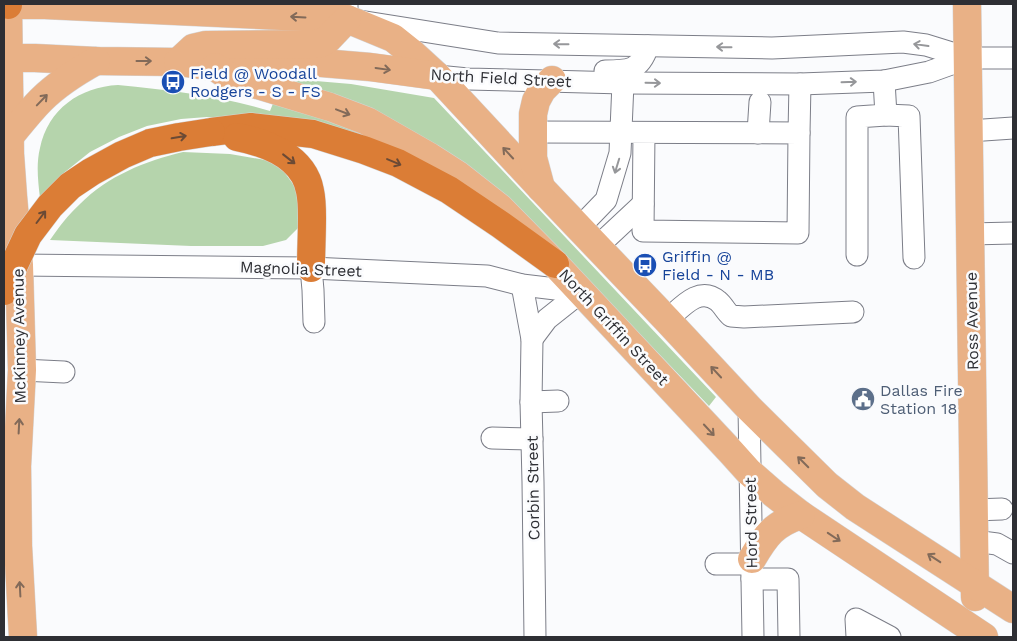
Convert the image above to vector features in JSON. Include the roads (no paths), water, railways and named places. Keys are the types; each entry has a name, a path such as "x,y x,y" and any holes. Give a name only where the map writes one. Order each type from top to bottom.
{"highway":[{"path":"4,291 28,235 50,206 70,186 91,172 114,159 150,143 251,127 313,134 398,163 449,190 501,224 555,264"},
{"path":"211,132 250,140 272,148 292,160 304,174 310,191 312,210 311,268"}],"main road":[{"name":"North Field Street","path":"6,4 347,12"},
{"name":"McKinney Avenue","path":"6,4 8,146 19,264 22,370 17,466 18,546 23,637"},
{"name":"Ross Avenue","path":"967,4 974,541 978,635"},
{"path":"178,62 193,48 206,45 298,45 321,43 328,39 347,12 393,38 414,54 437,76 540,188 749,408 827,485 854,506 1013,609"},
{"name":"North Field Street","path":"6,58 178,62 214,67 234,58 254,58 370,67 437,76"},
{"path":"8,146 40,100 77,72 96,61"},
{"name":"North Griffin Street","path":"214,67 228,76 330,107 367,121 430,156 458,176 500,208 750,472 774,494 801,515 978,635"},
{"path":"540,188 533,158 533,114 536,101 542,90 552,80"},
{"path":"752,568 763,540 774,528 801,515"}],"street":[{"name":"North Field Street","path":"347,12 498,43 772,48 903,42 926,45 968,58 1013,58"},
{"path":"552,80 573,71 629,70 645,56 648,46"},
{"name":"North Field Street","path":"437,76 468,79 623,83 800,84 884,81 929,72 968,58"},
{"path":"884,81 886,115"},
{"path":"588,238 606,200 620,153 623,83"},
{"path":"644,133 642,231 798,233 800,84"},
{"path":"758,133 760,102"},
{"path":"857,254 858,117 909,116 914,258"},
{"path":"969,132 1013,128"},
{"path":"533,132 799,134"},
{"path":"588,238 643,204"},
{"path":"970,234 1013,234"},
{"name":"Magnolia Street","path":"19,264 311,268 487,276 522,285 581,292"},
{"path":"311,268 314,322"},
{"name":"Corbin Street","path":"522,285 532,339 531,402 535,637"},
{"path":"532,339 547,319 581,292"},
{"path":"667,320 690,300 705,296 720,302 725,311 731,316 853,312"},
{"path":"22,370 64,372"},
{"path":"531,402 558,401"},
{"name":"Hord Street","path":"749,408 753,637"},
{"path":"492,438 532,439"},
{"path":"974,510 1002,509"},
{"path":"974,541 996,544 1013,553"},
{"path":"716,564 752,568 788,579 789,637"},
{"path":"857,637 856,619 890,637"}],"water":[{"path":"830,4 830,5 663,5"}],"place":[{"name":"Field @ Woodall Rodgers - S - FS","path":"173,82"},
{"name":"Griffin @ Field - N - MB","path":"645,265"},
{"name":"Dallas Fire Station 18","path":"863,399"}]}
